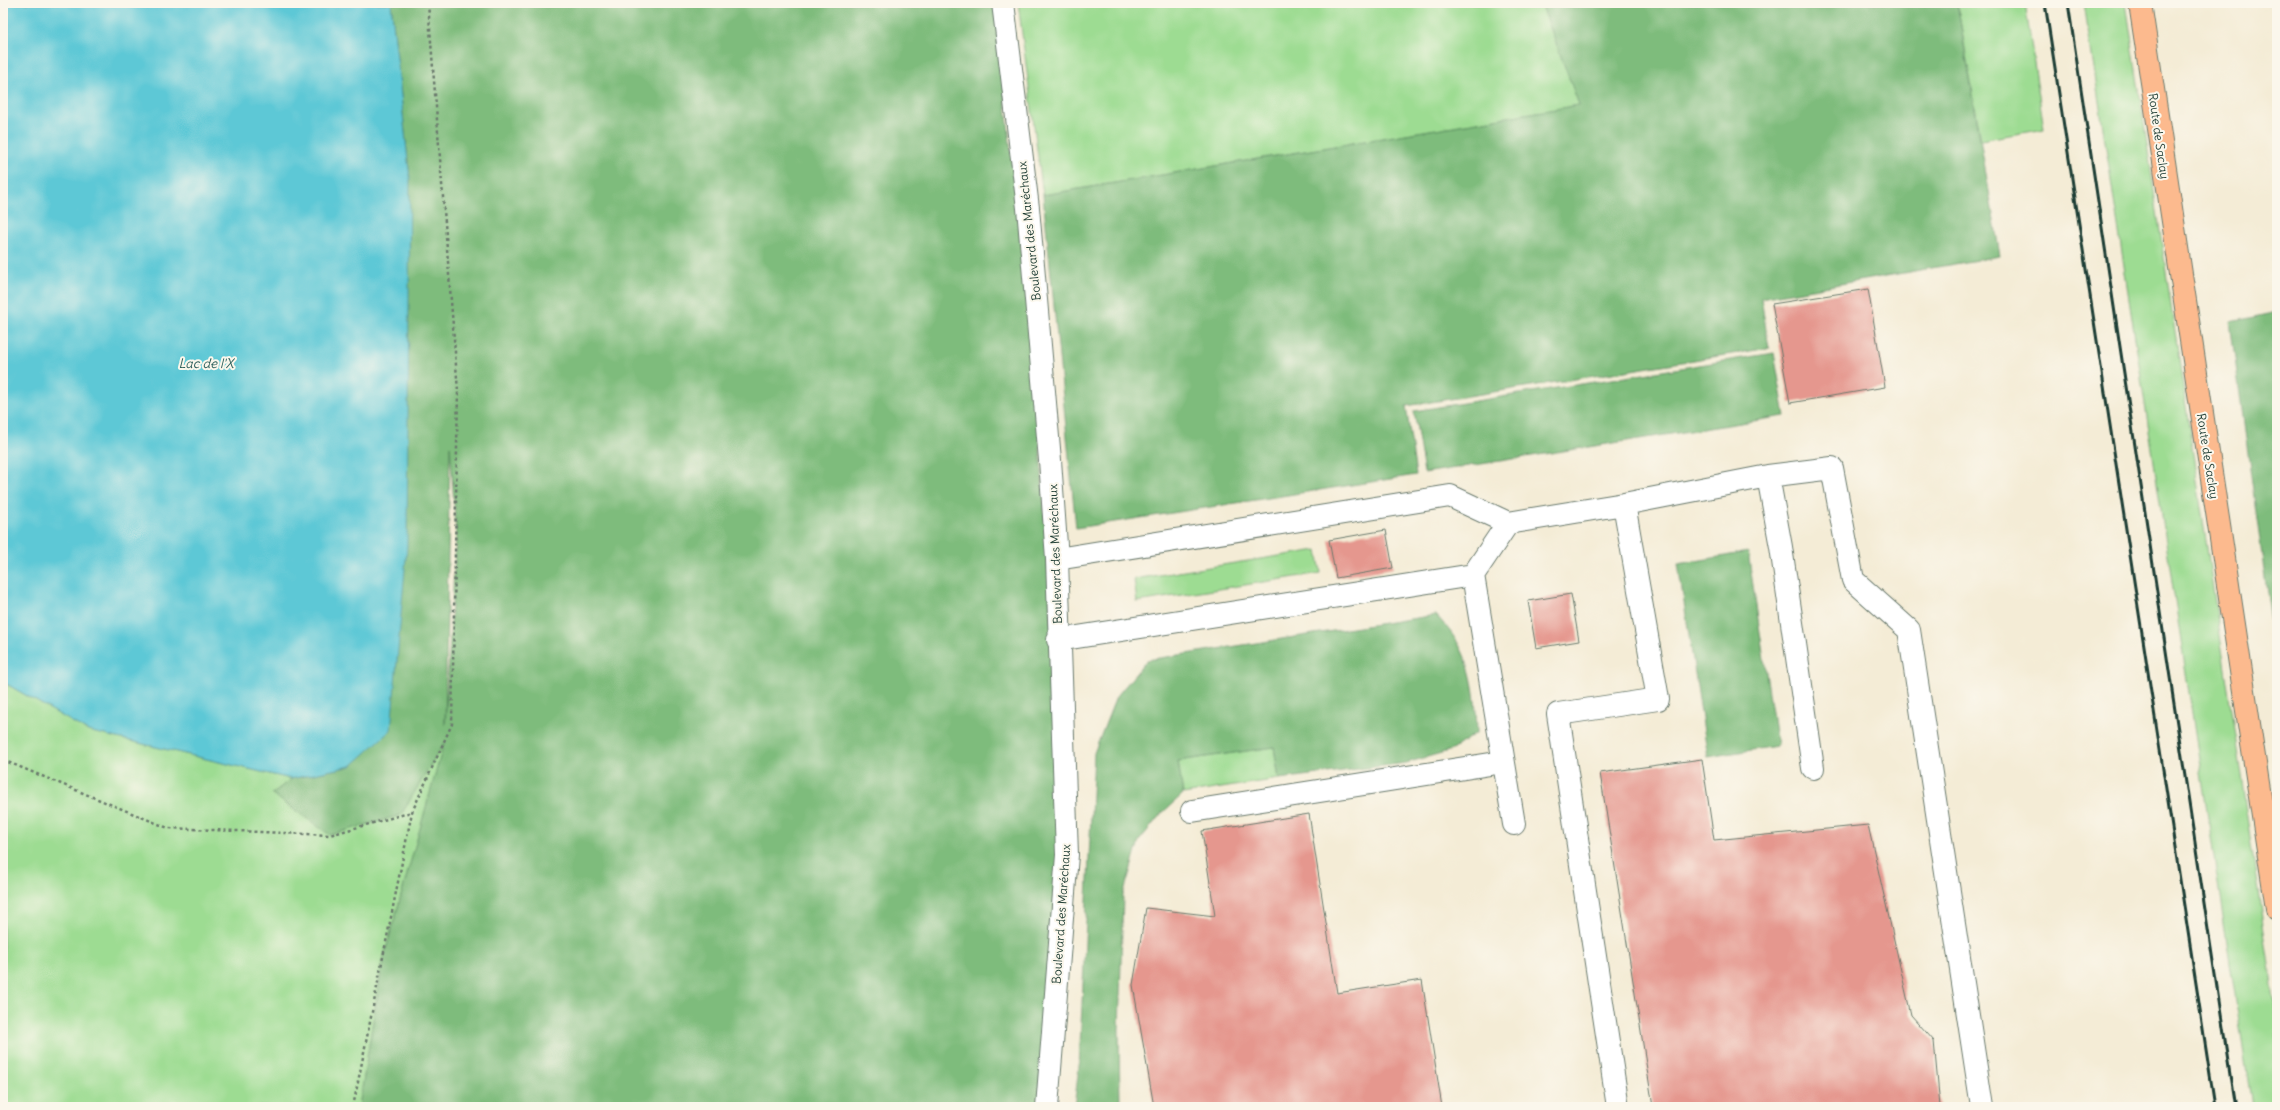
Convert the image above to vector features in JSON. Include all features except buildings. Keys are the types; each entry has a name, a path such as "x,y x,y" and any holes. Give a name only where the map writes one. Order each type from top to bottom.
{"main road":[{"name":"Route de Saclay","path":"2140,3 2277,908"}],"lane":[{"name":"Boulevard des Maréchaux","path":"1004,3 1028,208 1057,559 1058,640 1066,855 1047,1107"},
{"path":"1057,559 1450,496 1508,522 1624,504 1768,476 1832,468 1853,580 1909,630 1982,1107"},
{"path":"1768,476 1813,768"},
{"path":"1618,1107 1558,714 1658,698 1624,504"},
{"path":"1508,522 1473,575 1514,824"},
{"path":"1058,640 1473,575"},
{"path":"1192,811 1503,762"}],"path":[{"path":"354,1107 412,812 452,724 458,390 428,3"},
{"path":"3,760 168,828 330,835 412,812"}],"green space":[{"path":"391,3 995,3 1036,384 1067,855 1040,1107 359,1107 383,960 444,743 401,815 330,835 272,794 291,779 351,766 409,170","holes":["450,446 456,535 445,725"]},
{"path":"1018,3 1541,3 1580,105 1043,195"},
{"path":"1541,3 1957,3 2000,256 1761,298 1769,348 1406,406 1416,475 1076,528 1043,195 1579,105"},
{"path":"1957,3 2025,3 2044,129 1981,140"},
{"path":"2084,3 2126,3 2277,1019 2277,1107 2252,1107"},
{"path":"2277,312 2277,665 2230,322"},
{"path":"1774,353 1785,416 1424,473 1414,411"},
{"path":"1317,550 1321,573 1137,602 1134,579"},
{"path":"1748,552 1777,746 1708,757 1678,564"},
{"path":"1436,615 1450,631 1465,659 1472,683 1476,707 1477,732 1452,750 1406,763 1279,779 1274,747 1178,761 1183,794 1161,814 1139,841 1123,895 1119,1030 1120,1107 1074,1107 1079,1067 1094,753 1116,697 1147,660"},
{"path":"3,682 88,731 291,779 272,794 445,741 383,960 359,1107 3,1107"},
{"path":"1274,747 1279,779 1183,794 1178,761"}],"water":[{"name":"Lac de l'X","path":"3,3 391,3 410,179 407,546 391,730 351,766 291,779 88,731 3,682"}],"railway":[{"path":"2045,3 2215,1107"},
{"path":"2068,3 2235,1107"}]}
